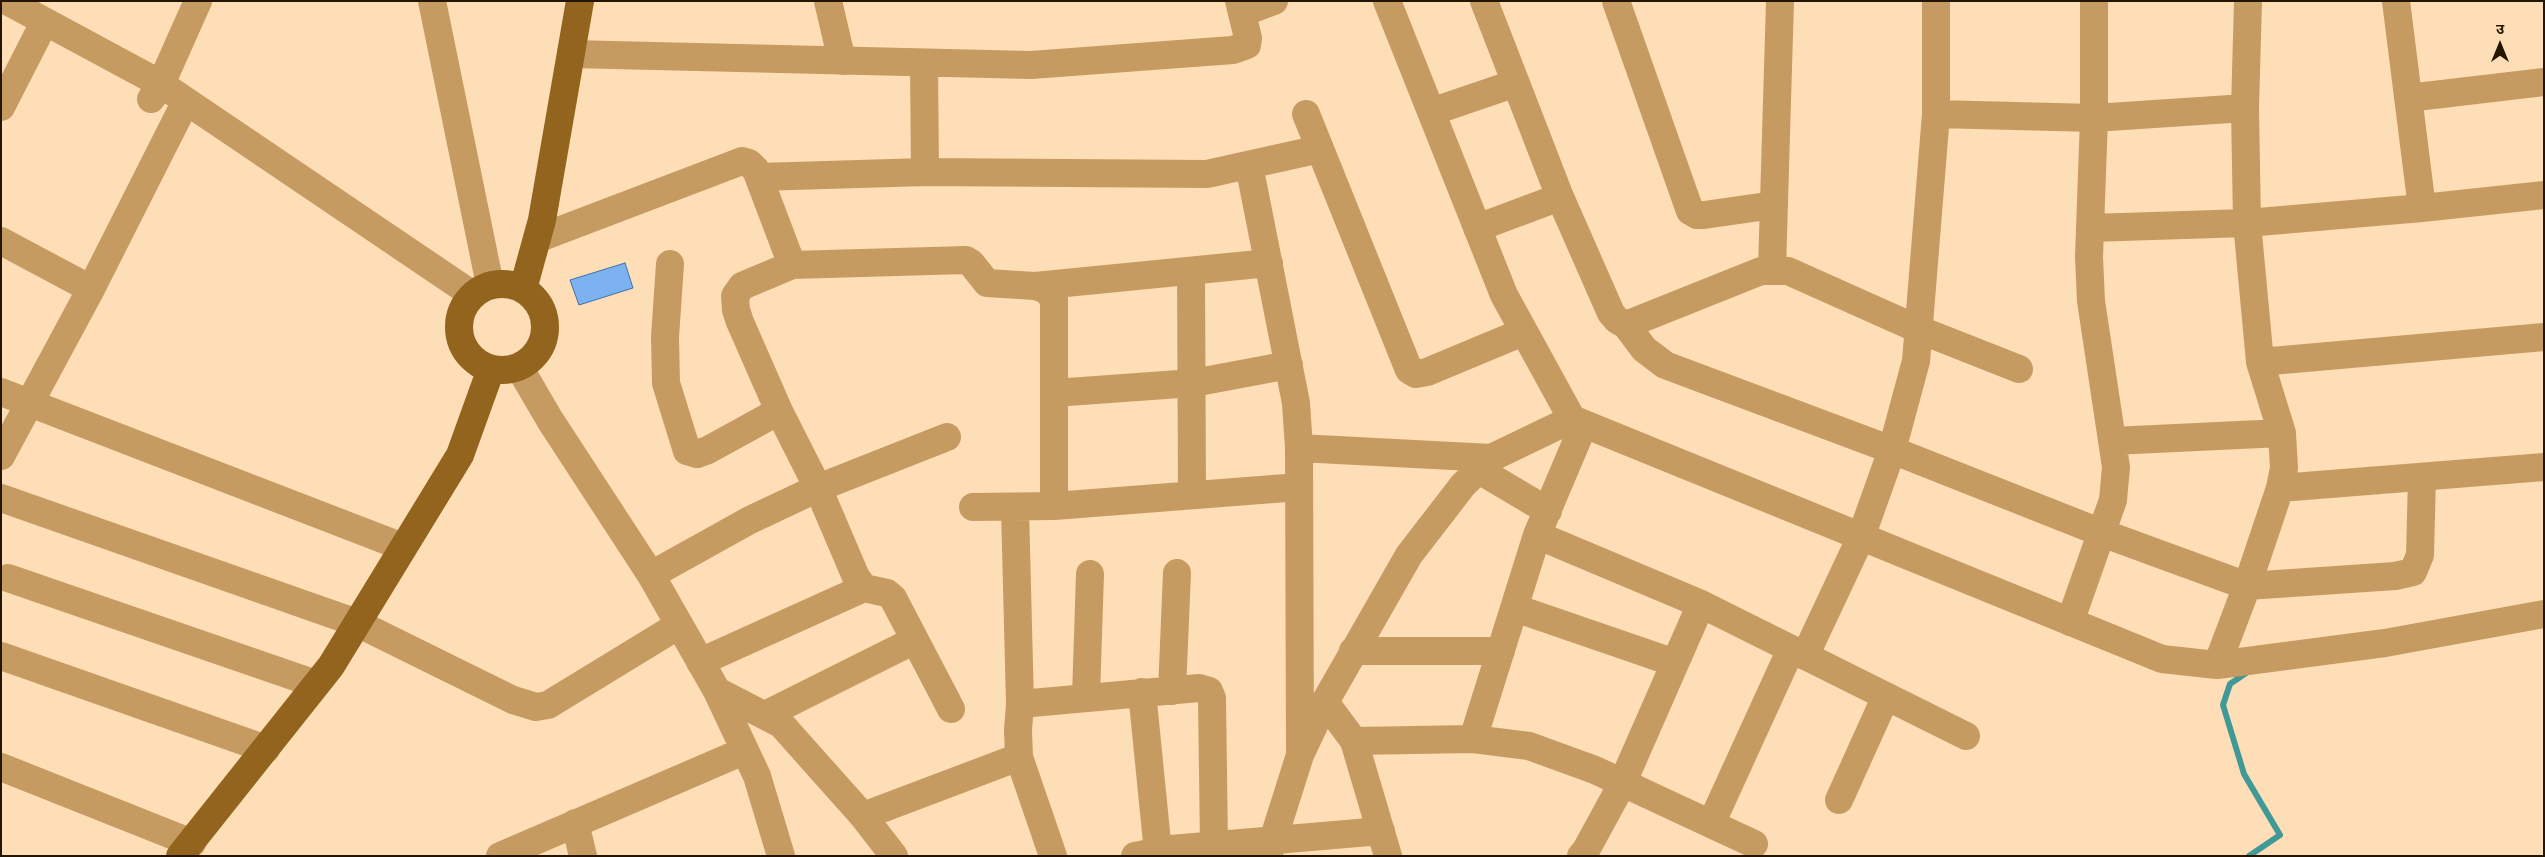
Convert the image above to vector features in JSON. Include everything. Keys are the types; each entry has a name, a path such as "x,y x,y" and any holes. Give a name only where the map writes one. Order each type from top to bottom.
{"main road":[{"path":"492,292 532,295 543,314 545,332 540,348 520,367 506,370 491,369 471,357 460,337 459,321 492,292 537,239 542,220 580,1"},
{"path":"186,849 331,666 460,455 491,369"}],"street":[{"path":"7,1 41,29"},
{"path":"156,92 198,1"},
{"path":"432,1 492,292"},
{"path":"449,1 492,292"},
{"path":"571,54 1031,65 1233,50 1247,45 1248,38 1240,7 1274,1"},
{"path":"1388,1 1504,295 1523,332 1578,421 2162,659 2217,665 2385,643 2544,614"},
{"path":"1484,1 1560,197 1611,313 1617,320 1626,325 1644,348 1665,365 1892,450 2102,533 2247,586 2395,576 2413,572 2420,555 2422,477"},
{"path":"1616,1 1690,211 1697,215 1704,215 1774,205"},
{"path":"1772,269 1780,1"},
{"path":"1711,824 1798,652 1861,537 1892,450 1910,390 1920,330 1936,114 1936,1"},
{"path":"2070,622 2113,500 2116,467 2091,301 2090,228 2094,118 2094,1"},
{"path":"2217,665 2247,586 2280,488 2284,468 2282,433 2260,362 2247,223 2245,108 2248,1"},
{"path":"2396,1 2422,208"},
{"path":"836,3 842,61"},
{"path":"1,14 41,29 156,92 492,292"},
{"path":"1,107 41,29"},
{"path":"924,63 925,172"},
{"path":"2408,98 2544,82"},
{"path":"1431,112 1516,83"},
{"path":"1936,114 2094,118 2245,108"},
{"path":"1,456 91,289 182,109"},
{"path":"1306,114 1409,370 1416,374 1427,372 1523,332"},
{"path":"759,177 925,172 1207,174 1320,148"},
{"path":"537,239 729,164 742,161 750,163 759,177 792,265"},
{"path":"1249,165 1296,403 1299,448 1300,755"},
{"path":"2090,228 2247,223 2544,195"},
{"path":"1477,228 1560,197"},
{"path":"1,241 91,289"},
{"path":"864,588 856,578 818,488 779,411 740,322 736,310 735,296 742,286 792,265 966,260 971,263 987,283 1035,286 1268,263"},
{"path":"670,264 665,337 666,383 687,451 697,454 708,450 779,411"},
{"path":"1626,325 1761,271 1772,269 1788,271 1920,330 2019,369"},
{"path":"1191,271 1192,494"},
{"path":"1035,286 1045,289 1054,299 1054,506"},
{"path":"2260,362 2544,337"},
{"path":"1054,393 1193,383 1289,365"},
{"path":"520,367 550,420 650,575 717,691 757,776 781,856"},
{"path":"1,392 403,547"},
{"path":"1270,848 1300,755 1325,702 1410,555 1452,498 1485,464 1578,421"},
{"path":"1473,739 1578,421"},
{"path":"2112,441 2282,433"},
{"path":"650,575 750,520 818,488 947,437"},
{"path":"1299,448 1485,464 1543,523 1966,736"},
{"path":"2280,488 2544,467"},
{"path":"973,507 1015,508 1054,506 1299,487"},
{"path":"1,498 357,622 513,700 536,707 548,705 679,625"},
{"path":"1015,508 1020,704 1018,730 1019,757 1053,856"},
{"path":"1172,691 1177,572"},
{"path":"1086,696 1090,574"},
{"path":"8,578 316,684"},
{"path":"700,662 864,588 887,593 893,598 951,709"},
{"path":"1581,856 1622,784 1701,604"},
{"path":"1515,608 1675,663"},
{"path":"765,715 915,640"},
{"path":"1353,651 1501,651"},
{"path":"1,656 266,749"},
{"path":"1020,704 1086,696 1199,688 1209,691 1212,698 1214,846"},
{"path":"717,691 781,724 800,743 863,816 894,856"},
{"path":"1142,692 1159,853 1214,846 1270,848 1384,844 1354,741 1325,702"},
{"path":"1838,800 1886,696"},
{"path":"1354,741 1473,739 1529,746 1595,770 1754,844"},
{"path":"500,856 744,751"},
{"path":"863,816 1019,757"},
{"path":"1,767 186,849"},
{"path":"575,823 583,856"}],"building":[{"path":"625,263 633,288 579,305 570,280"}],"waterway":[{"path":"2249,671 2230,684 2223,705 2244,774 2280,835 2249,856"}]}
